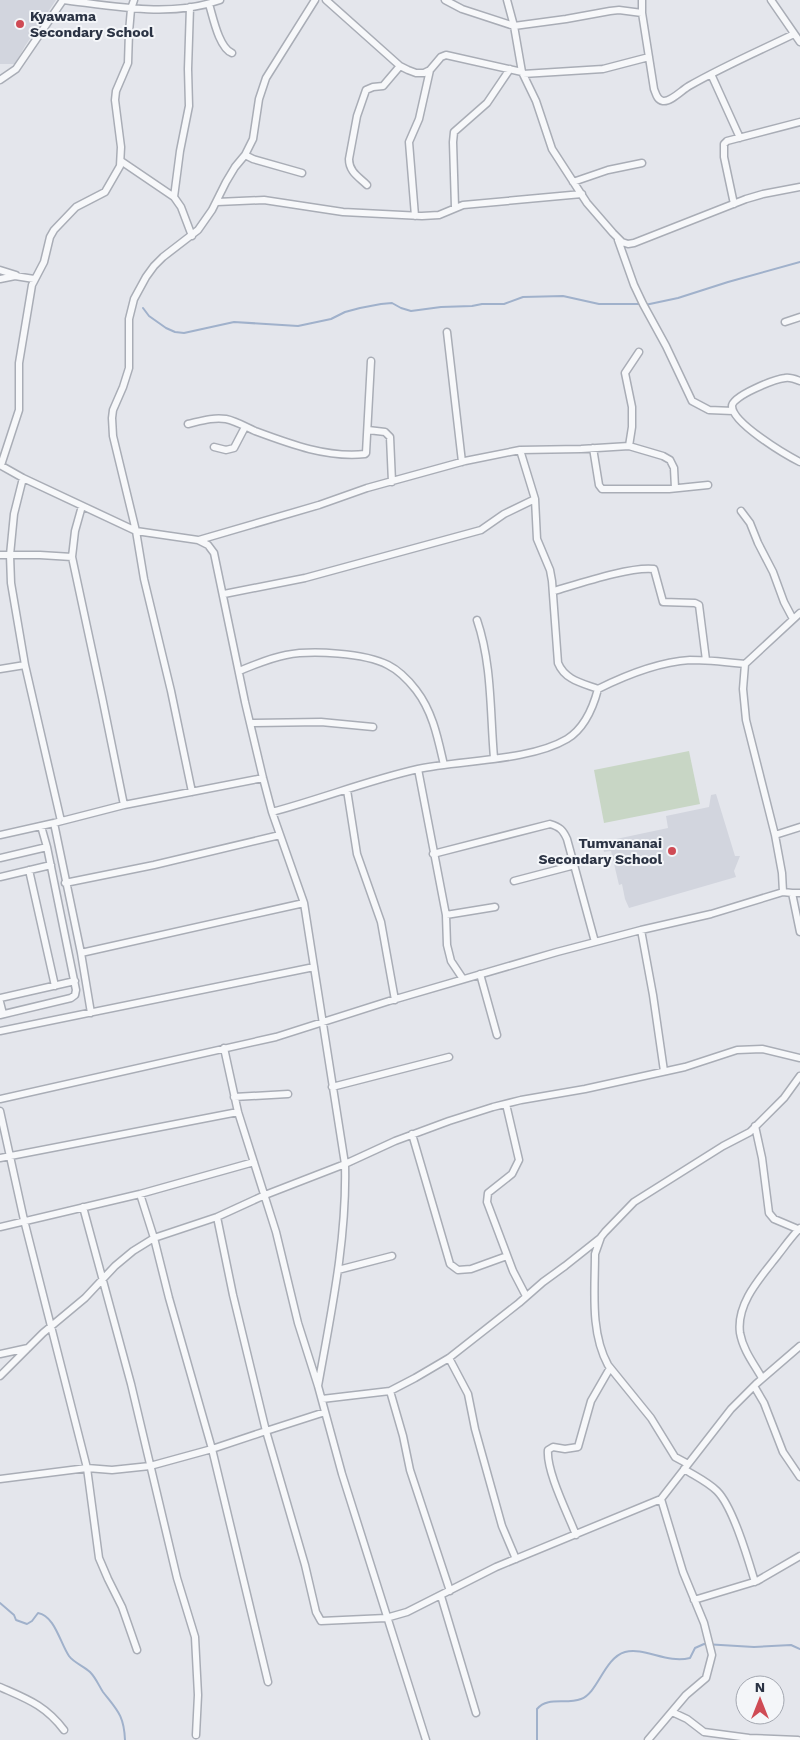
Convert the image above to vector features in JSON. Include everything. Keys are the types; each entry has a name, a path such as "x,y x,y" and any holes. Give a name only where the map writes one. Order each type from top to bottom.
{"street":[{"path":"0,80 16,69 63,0 131,9 190,8 220,0"},
{"path":"134,0 131,9 128,63 116,91 115,100 121,161 105,192 76,206 54,230 48,244 44,262 34,279 19,363 19,410 1,465 23,478 136,531 198,540 208,545 214,553 263,778 272,812 304,903 345,1164 346,1193 338,1270 318,1386"},
{"path":"192,792 171,691 144,579 136,531 111,426 113,410 129,368 131,310 139,289 154,266 192,236 205,221 235,167 245,155 252,139 259,98 266,78 315,0"},
{"path":"326,0 400,66 416,73 424,73 430,70 441,57 446,55 523,73 602,69 649,57"},
{"path":"445,0 462,9 514,26 619,10 642,13"},
{"path":"507,0 523,73 536,101 552,149 573,182 618,239 640,298 666,346 692,401 708,410 733,411 771,446 800,462"},
{"path":"642,0 642,13 654,89 656,96 660,100 668,100 711,74 794,34"},
{"path":"771,0 800,42"},
{"path":"209,4 221,40 229,52 232,53"},
{"path":"174,196 189,106 190,8"},
{"path":"367,185 350,170 349,166 357,116 366,90 383,86 400,66"},
{"path":"455,207 454,132 488,103 510,69"},
{"path":"416,216 409,142 419,119 430,70"},
{"path":"711,74 740,138"},
{"path":"734,204 723,147 727,141 800,122"},
{"path":"245,155 252,159 302,173"},
{"path":"121,161 174,196 181,207 192,236"},
{"path":"573,182 608,170 642,164"},
{"path":"618,239 628,244 634,243 734,204 764,194 800,187"},
{"path":"216,202 237,203 264,200 343,212 416,216 439,214 455,207 469,204 582,194"},
{"path":"0,270 34,279"},
{"path":"0,279 21,276"},
{"path":"785,322 800,317"},
{"path":"447,332 462,462"},
{"path":"629,446 632,428 632,407 624,373 638,352"},
{"path":"188,424 204,420 225,419 279,440 317,452 366,453 371,361"},
{"path":"733,411 733,403 740,396 786,378 800,381"},
{"path":"214,447 226,450 234,448 245,427"},
{"path":"368,430 385,432 390,437 392,482"},
{"path":"198,540 252,526 462,462 520,450 629,446 663,456 670,460 674,468 675,488"},
{"path":"593,448 599,485 602,489 675,488 708,485"},
{"path":"520,450 535,499 537,540 550,570 554,591 558,657 561,668 571,679 598,688 676,662 706,660 744,664"},
{"path":"23,478 14,514 10,555 14,603 57,822 65,883 81,952 91,1013"},
{"path":"224,594 305,578 475,532 487,527 504,514 535,499"},
{"path":"82,506 72,542 72,558 124,805"},
{"path":"741,511 750,523 793,619"},
{"path":"0,555 40,555 72,558"},
{"path":"554,591 625,572 645,568 654,569 663,602 695,603 699,605 706,660"},
{"path":"783,892 776,834 746,720 743,689 744,664 800,613"},
{"path":"477,620 490,675 494,758"},
{"path":"239,671 276,657 300,653 328,652 384,663 406,679 422,698 435,729 444,765"},
{"path":"0,669 25,665"},
{"path":"272,812 418,769 534,752 568,739 586,719 595,701 598,688"},
{"path":"250,723 321,722 373,727"},
{"path":"418,769 446,915 449,955 463,980"},
{"path":"0,832 41,826 124,805 263,778"},
{"path":"347,790 357,854 381,922 395,1000"},
{"path":"433,854 550,824 562,829 567,839 596,942"},
{"path":"0,1002 2,1015 75,996 75,981 41,826"},
{"path":"776,834 800,827"},
{"path":"65,883 154,865 280,835"},
{"path":"0,858 47,847"},
{"path":"0,877 51,865"},
{"path":"514,881 574,865"},
{"path":"29,870 55,986"},
{"path":"0,1099 276,1037 480,974 596,942 711,914 783,892 800,893"},
{"path":"792,893 800,932"},
{"path":"81,952 304,903"},
{"path":"446,915 495,906"},
{"path":"641,930 664,1071"},
{"path":"0,1030 314,967"},
{"path":"480,974 497,1035"},
{"path":"0,998 75,981"},
{"path":"224,1048 238,1112 276,1232 298,1323 386,1618 426,1740"},
{"path":"0,1376 28,1348 85,1298 123,1259 154,1238 217,1217 412,1134 456,1118 506,1104 664,1071 737,1050 749,1048 776,1051 800,1058"},
{"path":"332,1087 449,1057"},
{"path":"322,1399 390,1391 449,1358 601,1237 621,1214 639,1198 723,1146 740,1138 756,1126 784,1098 800,1076"},
{"path":"234,1097 288,1094"},
{"path":"506,1104 519,1160 512,1174 490,1191 486,1199 507,1256 526,1296"},
{"path":"0,1111 24,1220 87,1468 100,1558 122,1607 137,1650"},
{"path":"0,1158 238,1112"},
{"path":"756,1126 761,1149 769,1213 774,1219 799,1229 761,1277 744,1304 741,1314 742,1340 762,1378"},
{"path":"412,1134 450,1264 458,1270 471,1269 507,1256"},
{"path":"0,1227 140,1194 254,1162"},
{"path":"140,1194 154,1238 212,1449 268,1682"},
{"path":"83,1207 131,1384 177,1578 195,1637 198,1695 196,1735"},
{"path":"217,1217 233,1295 255,1378 266,1432 307,1572 318,1617 321,1621 386,1618 407,1612 516,1559 660,1499 715,1429 754,1386 800,1346"},
{"path":"601,1237 595,1254 596,1323 600,1348 610,1368 651,1418 675,1457 722,1497 736,1526 756,1582"},
{"path":"338,1270 392,1256"},
{"path":"0,1354 28,1348"},
{"path":"449,1358 468,1394 502,1526 516,1559"},
{"path":"576,1534 552,1473 548,1450 552,1447 565,1449 578,1447 591,1401 610,1368"},
{"path":"754,1386 764,1404 783,1452 800,1477"},
{"path":"390,1391 403,1436 410,1470 450,1591"},
{"path":"0,1480 87,1468 112,1470 150,1466 212,1449 325,1412"},
{"path":"648,1740 686,1695 706,1678 712,1662 711,1648 707,1635 683,1572 660,1499"},
{"path":"694,1600 756,1582 800,1556"},
{"path":"441,1596 476,1713"},
{"path":"0,1687 42,1707 54,1717 64,1730"},
{"path":"672,1712 704,1732 750,1738 798,1740"}],"shaded area":[{"name":"Kyawama Secondary School","path":"0,0 56,0 15,64 0,64"},
{"name":"Tumvananai Secondary School","path":"716,794 735,856 740,856 734,871 736,877 629,908 622,884 619,885 611,851 604,852 602,842 668,828 666,816 709,807 711,795"}],"green space":[{"path":"689,751 700,804 604,823 594,770"}],"waterway":[{"path":"645,305 678,298 800,262"},
{"path":"143,308 149,316 166,328 184,333 234,322 298,326 331,319 345,312 360,308 392,303 411,311 441,307 504,304 523,297 563,296 599,304 640,304"},
{"path":"0,1603 14,1615 16,1620 27,1624 38,1613 49,1619 69,1656 92,1674 116,1709 123,1724 125,1740"},
{"path":"537,1740 537,1709 546,1703 575,1701 587,1696 612,1661 618,1655 625,1652 633,1651 681,1659 690,1658 695,1648 704,1644 754,1647 791,1645 800,1649"}],"place":[{"name":"Kyawama Secondary School","path":"20,24"},
{"name":"Tumvananai Secondary School","path":"672,851"}]}
